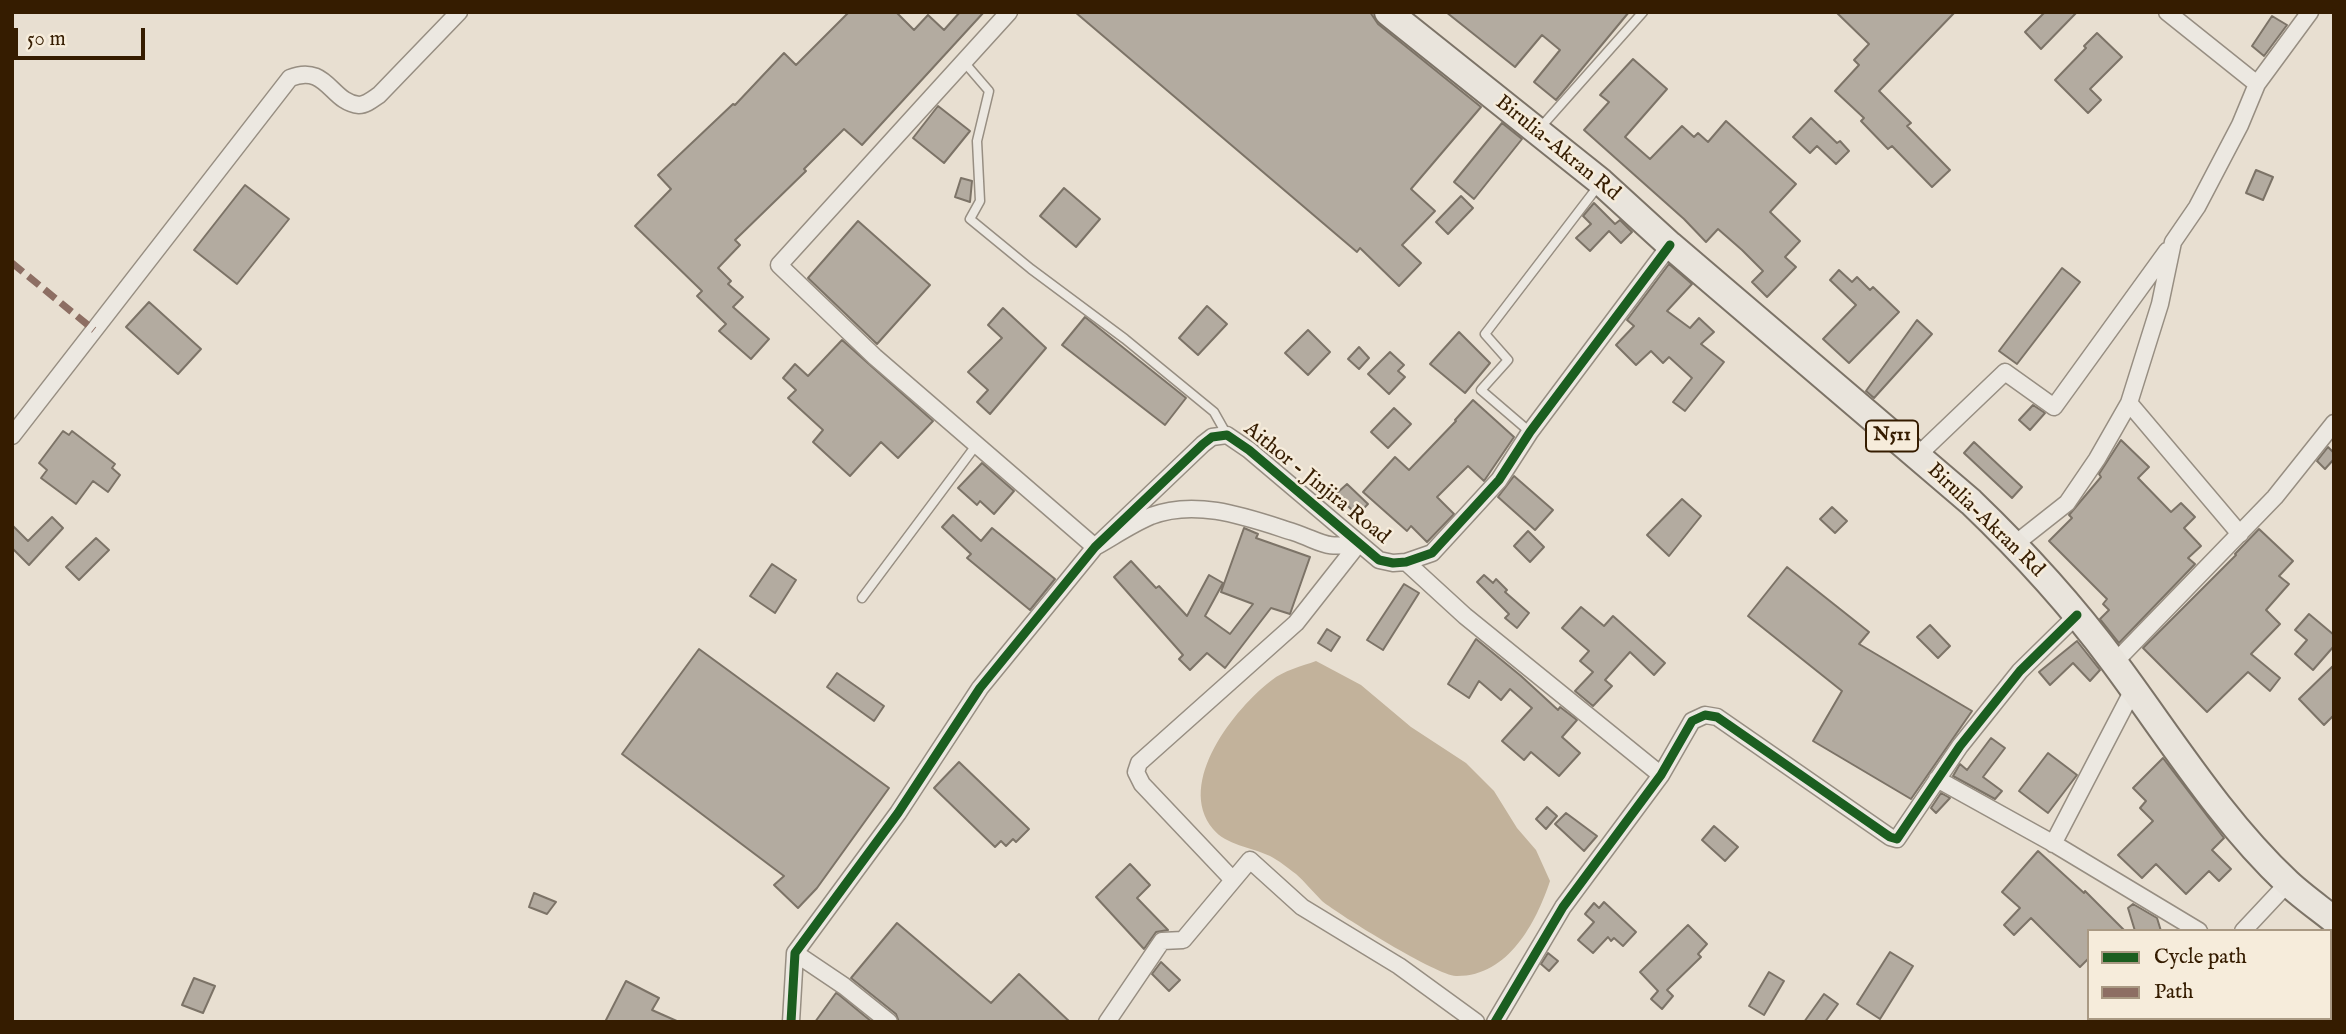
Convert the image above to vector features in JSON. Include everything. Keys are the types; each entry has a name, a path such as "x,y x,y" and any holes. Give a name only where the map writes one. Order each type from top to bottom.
{"highway":[{"name":"Birulia-Akran Rd","path":"1388,12 1601,182 1971,502 2015,544 2077,615 2239,831 2288,883 2334,920"}],"street":[{"path":"12,436 290,78 302,73 317,76 348,101 360,105 368,102 379,95 459,12"},
{"path":"1009,12 779,265 875,357 1095,547 1152,516 1192,508 1228,513 1337,547 1359,543"},
{"path":"2167,12 2257,84"},
{"path":"1916,457 2005,372 2054,407 2197,207 2240,125 2257,84 2310,12"},
{"path":"2015,544 2067,503 2097,459 2129,403 2160,304 2173,242"},
{"name":"Aithor - Jinjira Road","path":"794,953 898,813 980,688 1095,547 1203,444 1212,437 1227,435 1249,450 1379,560 1406,562 1432,553 1499,480 1530,432 1671,245"},
{"path":"2129,403 2240,534"},
{"path":"2114,663 2276,497 2334,423"},
{"path":"1233,880 1142,784 1136,772 1139,763 1296,623 1359,543"},
{"path":"1406,562 1465,616 1661,775"},
{"path":"1495,1022 1563,907 1661,775 1692,721 1705,715 1717,717 1890,837 1897,839 1960,746 2020,671 2077,615"},
{"path":"2053,844 2133,690"},
{"path":"1937,779 2196,929"},
{"path":"1107,1022 1162,941 1184,940 1250,860 1302,907 1399,967 1476,1022"},
{"path":"2245,929 2288,883"},
{"path":"790,1022 794,953"},
{"path":"794,953 844,986 889,1022"}],"lane":[{"path":"1538,131 1643,12"},
{"path":"964,62 989,91 976,141 980,201 970,219 1214,412 1227,435"},
{"path":"1530,432 1481,390 1508,360 1485,334 1601,182"},
{"path":"862,598 977,444"}],"shaded area":[{"path":"1316,661 1361,685 1411,727 1466,763 1494,791 1517,828 1536,850 1550,881 1544,897 1528,930 1517,945 1491,967 1474,974 1456,976 1430,966 1332,908 1296,874 1276,860 1225,839 1213,829 1203,811 1201,790 1205,769 1214,748 1242,709 1272,680"}],"building":[{"path":"849,12 896,12 914,30 928,15 944,30 960,12 984,12 862,145 844,129 804,169 806,171 735,240 740,245 718,268 731,281 728,284 743,297 733,307 769,339 751,359 719,331 726,324 697,296 702,291 635,226 671,189 658,175 735,105 784,53 796,65"},
{"path":"1075,12 1370,12 1378,24 1481,107 1411,189 1435,211 1402,245 1421,263 1399,286 1360,248 1357,252"},
{"path":"1446,12 1629,12 1556,100 1534,82 1560,50 1542,35 1515,67"},
{"path":"1836,12 1955,12 1879,91 1911,123 1907,126 1950,170 1932,187 1892,146 1888,149 1861,121 1864,118 1835,91 1859,65 1854,60 1869,44"},
{"path":"2045,12 2077,12 2041,49 2025,32"},
{"path":"2272,16 2287,25 2264,56 2252,46"},
{"path":"2097,33 2122,57 2090,89 2101,100 2088,113 2055,80"},
{"path":"1633,59 1667,89 1625,137 1650,159 1682,126 1694,137 1698,133 1708,142 1726,121 1796,184 1770,212 1800,241 1785,257 1796,267 1767,297 1752,282 1763,271 1742,250 1718,229 1706,242 1584,130 1609,102 1600,95"},
{"path":"938,106 970,131 944,163 913,138"},
{"path":"1811,118 1849,151 1836,164 1817,146 1810,153 1793,137"},
{"path":"1502,123 1522,139 1474,199 1454,182"},
{"path":"2256,170 2273,177 2263,200 2246,193"},
{"path":"961,178 972,181 970,202 955,197"},
{"path":"245,185 289,219 237,284 194,250"},
{"path":"1064,188 1100,219 1076,247 1040,216"},
{"path":"1461,196 1473,208 1448,234 1436,222"},
{"path":"1594,203 1615,224 1620,220 1632,232 1621,243 1609,231 1590,251 1576,238 1591,224 1583,216"},
{"path":"858,221 930,285 877,344 808,278"},
{"path":"1669,264 1692,284 1667,311 1690,328 1699,318 1714,332 1701,344 1724,362 1685,411 1673,402 1692,378 1669,357 1663,363 1651,351 1636,365 1616,345 1634,326 1627,320"},
{"path":"2062,268 2080,282 2017,364 1999,351"},
{"path":"1839,270 1852,282 1857,277 1870,290 1873,287 1899,312 1849,363 1823,339 1856,305 1830,280"},
{"path":"149,302 201,349 178,374 126,327"},
{"path":"1207,306 1227,324 1198,355 1179,338"},
{"path":"1003,308 1046,348 990,414 977,402 988,390 968,372 1002,338 988,325"},
{"path":"1085,317 1186,398 1165,425 1062,345"},
{"path":"1917,320 1932,334 1874,398 1866,391"},
{"path":"1308,330 1330,352 1308,375 1285,353"},
{"path":"1459,332 1490,363 1465,393 1430,364"},
{"path":"842,340 933,421 898,458 881,442 850,476 813,442 823,430 788,398 796,390 783,378 795,364 808,376"},
{"path":"1359,347 1369,358 1359,369 1348,359"},
{"path":"1390,352 1404,365 1398,371 1405,377 1389,394 1368,374"},
{"path":"1473,400 1514,437 1484,481 1468,466 1437,497 1454,514 1427,542 1411,526 1407,531 1363,492 1395,457 1409,470"},
{"path":"2033,405 2045,413 2030,430 2019,420"},
{"path":"1394,408 1411,424 1388,448 1371,432"},
{"path":"63,431 69,435 72,431 115,464 112,468 120,475 108,492 93,481 76,504 41,478 47,470 39,463"},
{"path":"2121,440 2149,467 2138,478 2171,512 2181,503 2195,517 2184,528 2201,546 2188,558 2195,564 2119,643 2100,619 2109,610 2103,604 2107,599 2049,541 2072,518 2069,515 2101,477 2099,474"},
{"path":"1974,442 2022,487 2012,498 1964,453"},
{"path":"2328,447 2334,453 2334,459 2325,469 2317,461"},
{"path":"982,463 1014,491 994,514 980,501 977,505 958,488"},
{"path":"1514,476 1553,510 1535,530 1498,497"},
{"path":"1347,484 1368,504 1357,515 1336,494"},
{"path":"1682,499 1701,516 1669,556 1647,535"},
{"path":"1832,507 1847,521 1835,533 1820,519"},
{"path":"953,515 981,541 992,528 1055,579 1030,610 967,558 971,554 942,527"},
{"path":"52,517 63,528 29,565 12,548 12,525 28,541"},
{"path":"1244,528 1258,534 1256,538 1310,557 1290,614 1271,608 1225,668 1207,653 1190,670 1179,659 1183,655 1114,577 1131,561 1187,616 1209,575 1223,583 1205,616 1230,634 1253,604 1221,592"},
{"path":"2259,529 2293,561 2279,576 2289,584 2266,610 2280,624 2251,654 2280,678 2270,691 2248,672 2207,712 2143,648"},
{"path":"1528,531 1544,547 1530,562 1514,546"},
{"path":"96,538 109,550 79,580 66,567"},
{"path":"772,564 796,580 775,613 750,596"},
{"path":"1787,567 1869,632 1859,644 1972,711 1911,799 1813,741 1842,691 1748,616"},
{"path":"1484,575 1493,583 1496,579 1507,590 1505,592 1529,613 1517,628 1505,618 1509,614 1477,582"},
{"path":"1404,584 1419,593 1383,650 1367,640"},
{"path":"1581,607 1604,626 1613,616 1665,663 1654,675 1630,652 1605,680 1612,686 1593,706 1575,691 1593,672 1580,661 1589,651 1562,628"},
{"path":"2309,614 2334,635 2334,646 2313,670 2295,654 2307,640 2295,630"},
{"path":"1930,625 1950,646 1938,658 1917,637"},
{"path":"1327,629 1340,637 1331,651 1318,643"},
{"path":"1476,639 1558,710 1560,707 1577,720 1562,737 1580,753 1559,776 1531,752 1524,760 1502,741 1532,708 1510,689 1501,700 1479,681 1469,698 1448,684"},
{"path":"2077,641 2100,670 2090,681 2073,663 2050,685 2039,672"},
{"path":"699,649 889,788 817,888 798,908 774,885 784,876 622,754"},
{"path":"2334,665 2334,715 2324,725 2299,699"},
{"path":"837,673 884,706 874,721 827,687"},
{"path":"1991,738 2005,748 1983,777 2002,791 1995,799 1953,776 1960,764 1967,770"},
{"path":"2048,753 2077,775 2048,813 2019,791"},
{"path":"2163,758 2224,838 2212,850 2231,869 2219,881 2209,871 2186,894 2156,864 2142,878 2118,855 2153,821 2140,808 2146,801 2133,788"},
{"path":"959,762 1029,829 1016,842 1013,839 1006,846 1001,841 995,847 934,788"},
{"path":"1941,793 1950,798 1936,813 1931,808"},
{"path":"1547,807 1557,816 1546,829 1536,819"},
{"path":"1566,813 1597,836 1584,851 1555,824"},
{"path":"1714,826 1738,847 1725,861 1702,840"},
{"path":"2038,851 2084,893 2085,891 2123,929 2087,929 2087,960 2080,967 2031,918 2014,935 2004,925 2020,908 2002,892"},
{"path":"1130,864 1150,885 1137,898 1168,930 1156,932 1144,949 1096,897"},
{"path":"534,893 556,902 547,914 529,907"},
{"path":"1604,902 1636,932 1623,946 1614,938 1611,941 1608,937 1593,953 1578,940 1594,922 1585,914 1594,903 1599,908"},
{"path":"2133,904 2157,918 2160,929 2134,929 2128,908"},
{"path":"897,923 991,1003 1019,974 1070,1022 899,1022 896,1014 851,978"},
{"path":"1688,925 1707,944 1698,954 1701,957 1667,990 1673,996 1662,1009 1651,999 1658,991 1640,972"},
{"path":"1890,952 1913,966 1880,1019 1857,1004"},
{"path":"1548,953 1558,961 1549,971 1541,964"},
{"path":"1161,962 1180,980 1169,991 1152,974"},
{"path":"1769,972 1784,981 1764,1015 1749,1006"},
{"path":"194,978 215,986 203,1013 182,1005"},
{"path":"626,981 659,998 652,1010 679,1022 605,1022"},
{"path":"836,993 838,994 872,1022 815,1022"},
{"path":"1824,994 1838,1004 1825,1022 1804,1022"}],"marked path":[{"path":"12,263 94,330"}],"cycle path":[{"path":"791,1022 795,953 898,813 980,688 1095,547 1203,444 1212,437 1227,435 1249,450 1379,560 1406,562 1432,553 1499,480 1530,432 1670,245"},
{"path":"1495,1022 1563,907 1661,775 1692,721 1705,715 1717,717 1890,837 1897,839 1960,746 2020,671 2077,615"}]}
